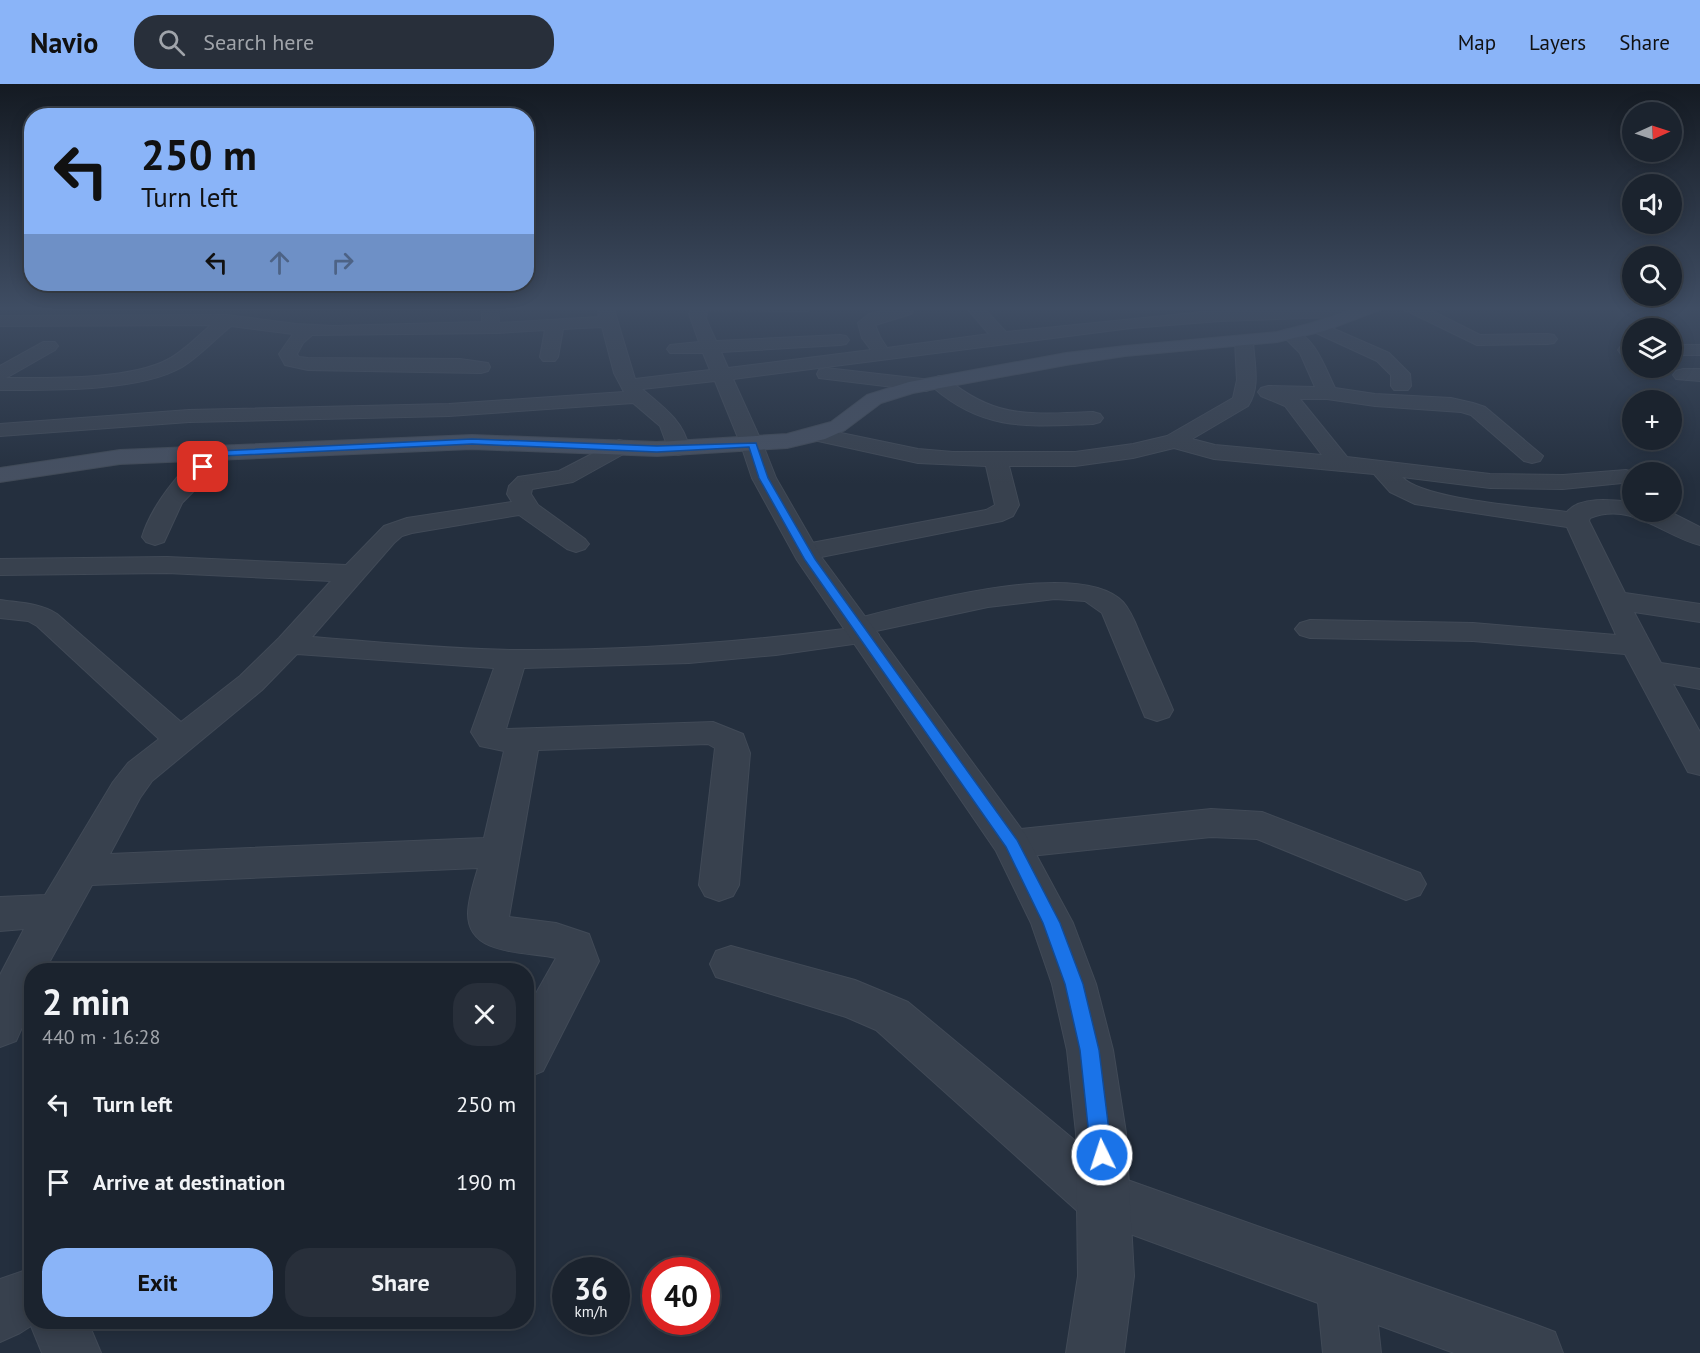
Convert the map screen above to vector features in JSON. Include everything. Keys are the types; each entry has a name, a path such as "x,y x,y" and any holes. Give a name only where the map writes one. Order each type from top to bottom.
{"main road":[{"path":"0,475 76,462 472,442 678,448 787,441 838,426 874,399 933,379 970,376 1037,365"}],"street":[{"path":"0,374 15,365"},
{"path":"0,384 80,381 150,372 170,365"},
{"path":"370,385 368,377 378,365"},
{"path":"389,365 481,367"},
{"path":"626,365 635,391 671,425 677,438 678,448"},
{"path":"719,365 764,478 806,552 1012,844 1052,923 1074,984 1091,1060 1101,1133 1106,1276 1095,1353"},
{"path":"0,430 189,416 449,410 635,391 723,375 801,365"},
{"path":"817,434 918,456 996,460 1075,459 1133,451 1174,441 1241,402 1246,394 1245,365"},
{"path":"1315,365 1327,393"},
{"path":"1393,365 1401,374 1401,386"},
{"path":"774,369 933,379 957,400 986,414 1016,419 1093,418"},
{"path":"76,423 150,372"},
{"path":"1246,386 1274,393 1292,402 1340,463"},
{"path":"397,392 477,394"},
{"path":"1274,393 1327,393 1375,400 1451,404 1466,407 1478,411 1532,456"},
{"path":"1174,441 1214,452 1380,467 1507,482 1563,482 1622,477"},
{"path":"524,507 526,505 519,494 521,486 526,482 565,477 619,447"},
{"path":"155,537 158,521 172,496 187,480 219,454"},
{"path":"806,552 982,518 1004,511 1006,506 996,460"},
{"path":"1380,467 1398,488 1424,499 1577,521"},
{"path":"0,1026 14,969 56,911 126,791 140,772 251,683 290,644 393,531 475,499"},
{"path":"1622,507 1608,506 1588,509 1578,514 1577,521 1643,659 1700,763"},
{"path":"407,526 524,507 576,544"},
{"path":"1671,522 1700,537"},
{"path":"0,567 167,565 354,574"},
{"path":"290,644 512,659 719,652 861,631 967,601 1005,595 1049,591 1092,594 1104,599 1115,610 1156,710"},
{"path":"1614,600 1700,613"},
{"path":"0,609 36,613 47,620 181,740"},
{"path":"1310,629 1567,636 1700,679"},
{"path":"512,659 488,732 492,738 523,740 713,733 731,742 732,753 719,885"},
{"path":"523,740 488,913 489,923 499,932 561,940 574,947 578,961 534,1041"},
{"path":"1012,844 1211,823 1239,823 1262,826 1288,835 1406,884"},
{"path":"81,870 500,852"},
{"path":"0,914 56,911"},
{"path":"731,964 855,1000 892,1016 1103,1198 1534,1353"},
{"path":"1344,1285 1352,1353"},
{"path":"0,1313 24,1298"},
{"path":"61,1329 72,1353"}],"route":[{"path":"203,467 219,454 472,442 657,449 752,444 764,478 810,560 1012,844 1052,923 1074,984 1090,1050 1102,1155"}]}
